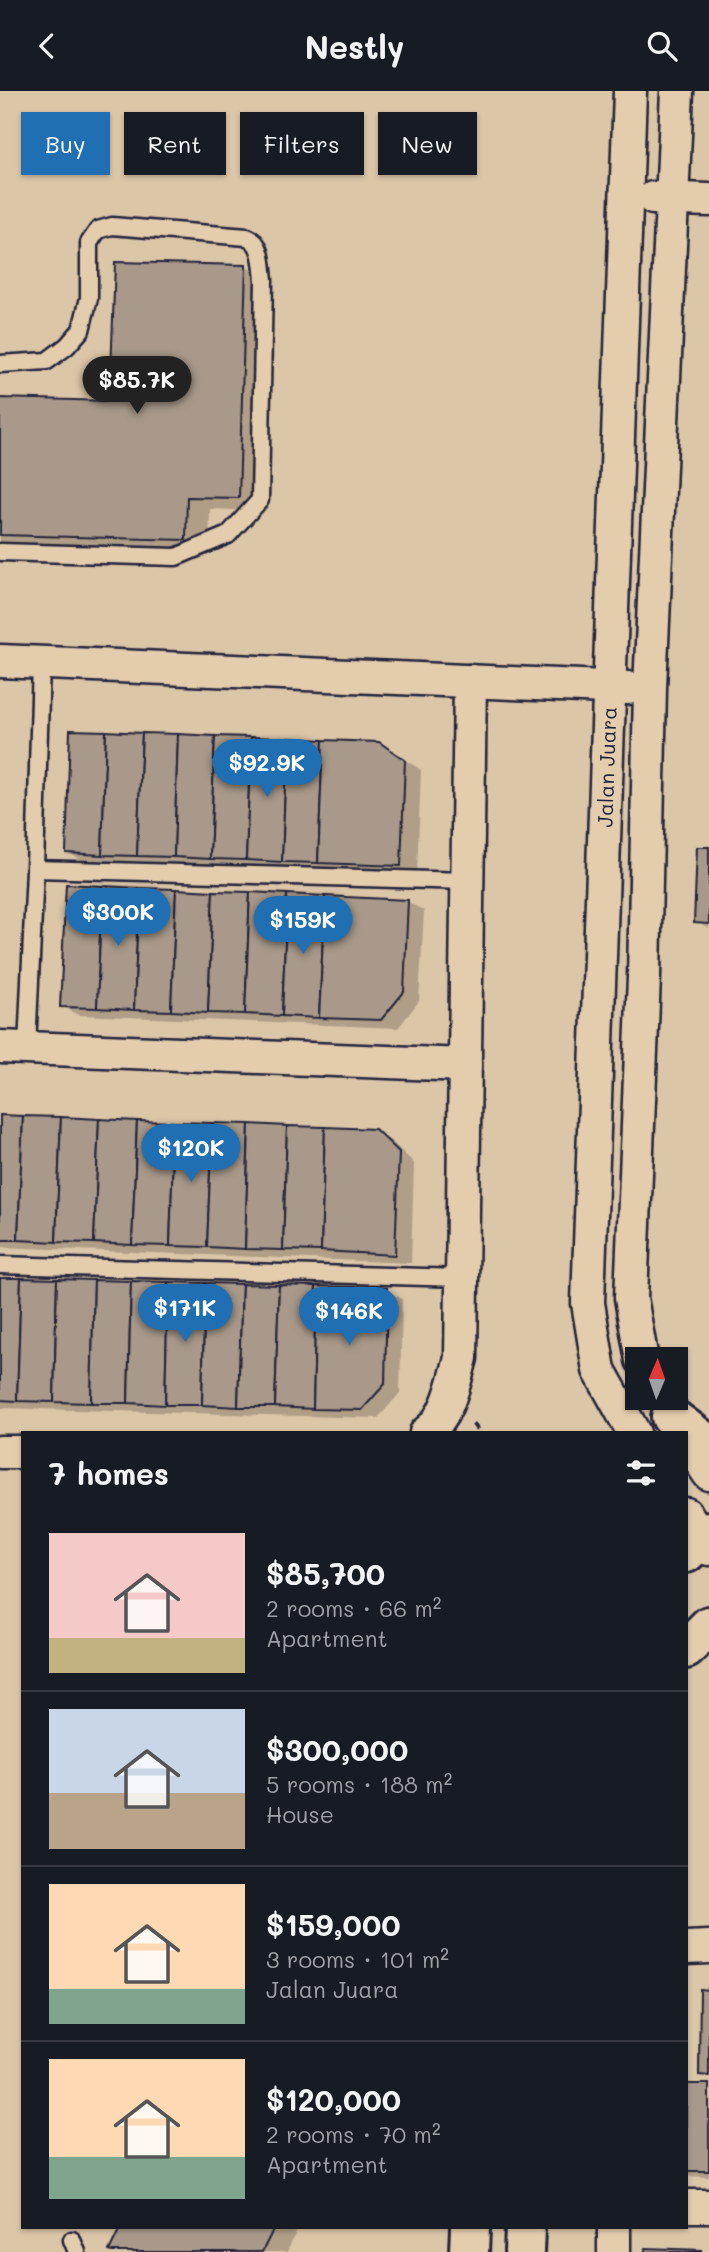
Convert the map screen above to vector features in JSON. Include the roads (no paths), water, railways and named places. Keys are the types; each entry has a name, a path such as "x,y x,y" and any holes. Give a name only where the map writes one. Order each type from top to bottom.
{"main road":[{"path":"675,1422 709,1442"},
{"path":"688,1647 709,1626"},
{"path":"469,2252 470,2229"},
{"path":"524,2252 525,2229"}],"street":[{"name":"Jalan Juara","path":"630,91 588,1303 598,1370 633,1431"},
{"name":"Jalan Juara","path":"640,1347 631,1298 644,977 650,688 677,91"},
{"path":"628,197 709,200"},
{"path":"0,661 609,689 650,688"},
{"path":"429,1431 451,1396 461,1358 470,681"},
{"path":"14,1048 465,1065"},
{"path":"688,1442 709,1474"},
{"path":"0,1452 21,1452"},
{"path":"688,2206 709,2206"},
{"path":"614,2229 614,2252"}],"lane":[{"path":"0,364 47,361 67,346 81,330 89,298 89,243 98,230 112,226 247,237 255,240 259,247 264,280 260,500 228,535 176,557 0,552"},
{"path":"14,1048 35,869 41,663"},
{"path":"35,869 467,881"},
{"path":"0,1265 462,1278"}]}
